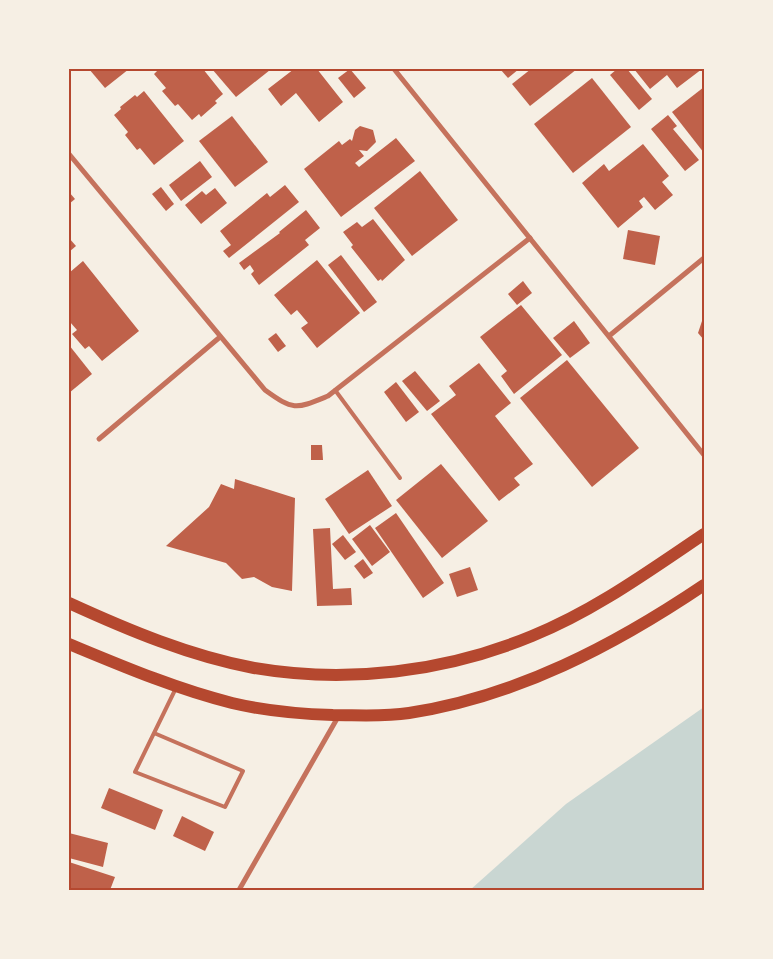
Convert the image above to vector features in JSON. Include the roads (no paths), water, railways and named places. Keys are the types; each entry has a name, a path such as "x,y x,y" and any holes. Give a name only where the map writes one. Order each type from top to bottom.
{"main road":[{"path":"69,603 155,639 205,656 253,668 308,675 368,674 425,668 476,656 532,636 586,610 704,534"},
{"path":"69,644 177,686 232,703 291,714 360,717 408,714 468,701 513,687 561,668 621,636 704,585"}],"street":[{"path":"394,69 704,455"},
{"path":"69,154 265,390 286,406 305,405 328,396 530,238"},
{"path":"609,336 704,258"},
{"path":"99,439 220,337"},
{"path":"240,890 339,715"}],"lane":[{"path":"335,390 400,478"},
{"path":"154,733 243,771 225,807 135,772 154,733 177,686"}]}
